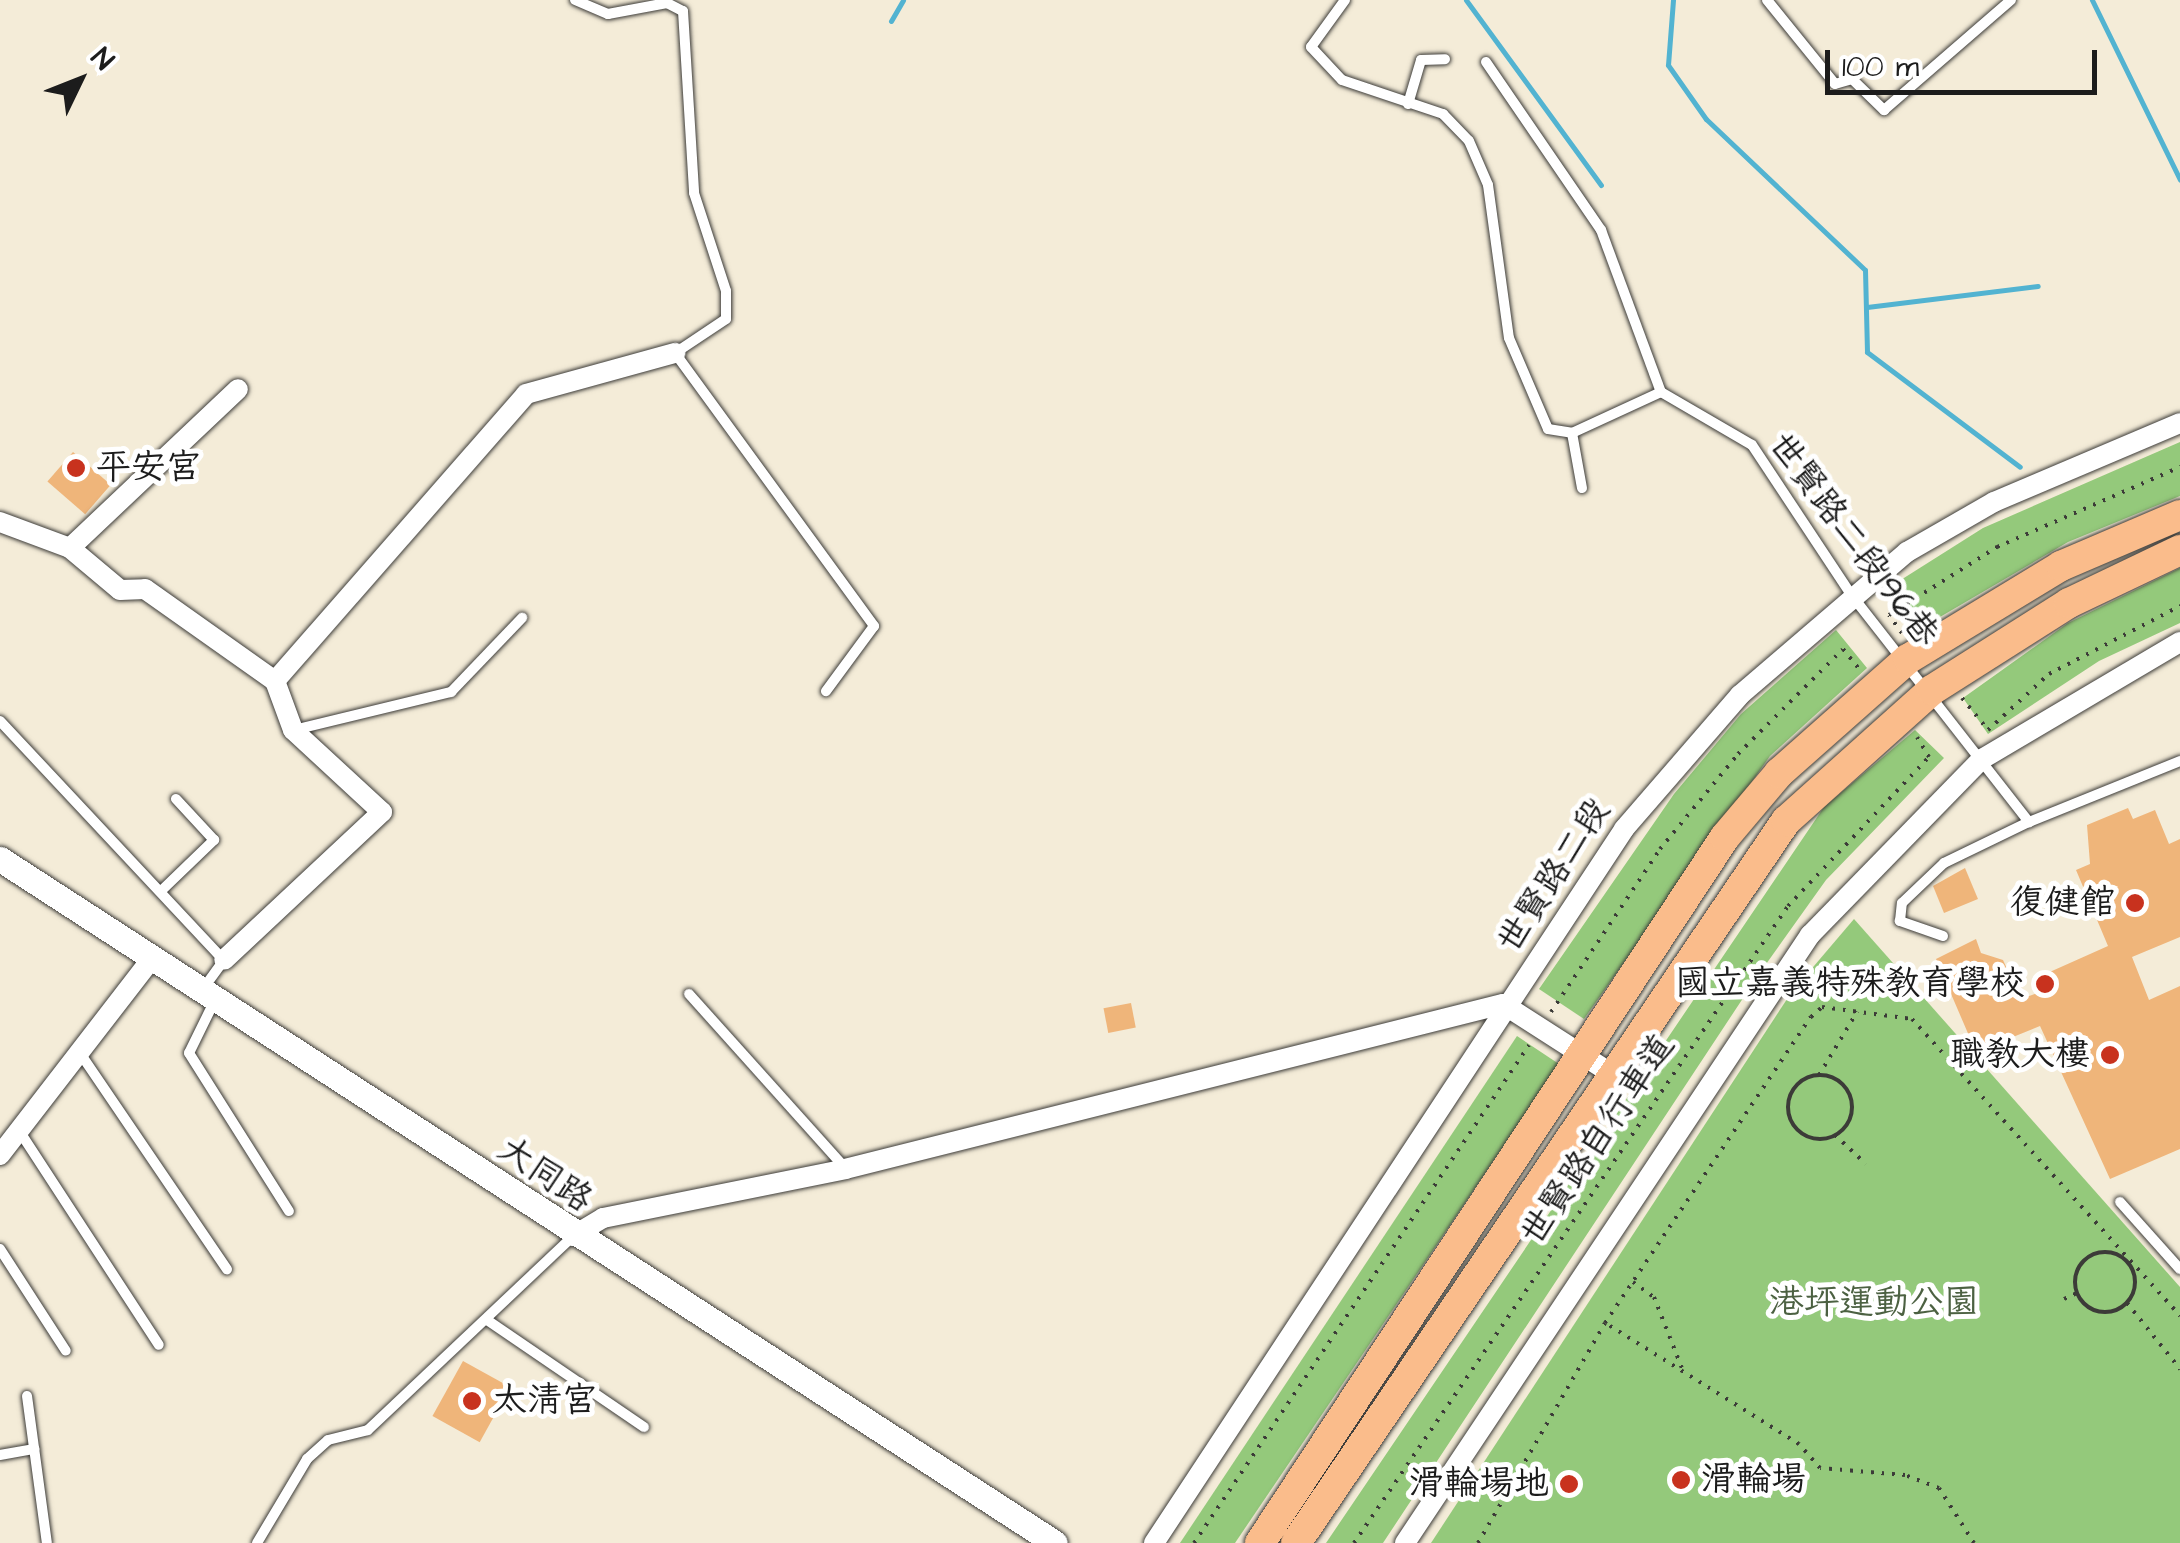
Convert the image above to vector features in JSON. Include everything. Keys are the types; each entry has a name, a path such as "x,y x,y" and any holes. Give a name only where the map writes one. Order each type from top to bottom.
{"main road":[{"path":"1260,1543 1725,838 1780,773 1908,650 2061,566 2180,515"},
{"path":"1296,1543 1786,821 1946,692 2069,603 2180,550"}],"street":[{"path":"275,682 526,394 674,353"},
{"path":"70,548 238,389"},
{"name":"世賢路二段","path":"1154,1543 1514,1008 1624,829 1740,695 1850,592 1994,502 2180,423"},
{"path":"0,522 70,548 120,590 145,589 275,682 293,730 382,812 224,960"},
{"path":"1406,1543 1810,935 1982,759 2180,642"},
{"name":"大同路","path":"0,860 152,958 211,990 573,1236 1055,1543"},
{"path":"0,1155 82,1056 152,958"},
{"path":"573,1236 603,1218 845,1169 1514,1008 1612,1074"}],"lane":[{"path":"575,0 608,14 667,3 683,11 694,193 726,291 726,319 674,353 874,626 826,691"},
{"path":"1345,0 1311,47 1342,80 1444,114 1468,141 1488,185 1509,338 1548,429 1572,433 1660,392 1602,230 1486,62"},
{"path":"1767,0 1835,84 1852,79 1884,110 2011,0"},
{"path":"1408,104 1421,60 1445,58"},
{"name":"世賢路二段196巷","path":"1660,392 1752,446 1850,592 1946,692 1982,759 2029,822"},
{"path":"1572,433 1582,488"},
{"path":"293,730 451,692 522,618"},
{"path":"0,721 224,960 189,1053 289,1211"},
{"path":"1943,936 1900,921 1902,902 1944,863 2029,822 2180,761"},
{"path":"161,891 214,840 176,800"},
{"path":"690,994 845,1169"},
{"path":"82,1056 228,1269"},
{"path":"20,1132 159,1345"},
{"path":"2120,1202 2180,1270"},
{"path":"256,1543 307,1459 328,1440 368,1430 573,1236"},
{"path":"0,1249 66,1351"},
{"path":"487,1320 644,1427"},
{"path":"26,1396 47,1543"},
{"path":"0,1455 34,1449"}],"path":[{"path":"1908,650 1889,615 1997,546 2180,467"},
{"path":"1946,692 1988,730 2049,674 2180,606"},
{"path":"1559,1000 1660,849 1738,754 1842,649 1867,678"},
{"name":"世賢路自行車道","path":"1354,1543 1788,906 1929,757 1916,735"},
{"path":"1478,1543 1605,1323 1810,1017 1822,1006 1912,1019 2180,1316"},
{"path":"1856,1012 1819,1075 1800,1082 1788,1110 1805,1136 1835,1135 1866,1164"},
{"path":"1194,1543 1532,1041"},
{"path":"1819,1075 1850,1099 1835,1135"},
{"path":"2077,1293 2080,1264 2106,1251 2136,1276 2127,1303"},
{"path":"1633,1282 1654,1297 1683,1372"},
{"path":"2064,1299 2077,1293"},
{"path":"2077,1293 2100,1312 2127,1303"},
{"path":"2127,1303 2180,1369"},
{"path":"1605,1323 1820,1468 1905,1475 1939,1488 1974,1543"}],"green space":[{"path":"2180,442 2180,496 2068,542 1928,624 1910,626 1891,600 1896,583 1983,528"},
{"path":"2180,568 2180,623 2099,661 1988,734 1963,698 2068,623"},
{"path":"1836,630 1867,668 1770,756 1584,1019 1539,989 1674,794 1741,714"},
{"path":"1915,730 1944,758 1826,880 1759,974 1383,1543 1326,1543 1824,807"},
{"name":"港坪運動公園","path":"1854,919 2180,1287 2180,1543 1431,1543 1791,993"},
{"path":"1517,1036 1559,1064 1235,1543 1180,1543"}],"building":[{"name":"平安宮","path":"73,452 111,485 85,514 47,481"},
{"path":"2128,808 2133,819 2155,810 2169,844 2180,839 2180,937 2132,957 2149,1000 2180,986 2180,1149 2110,1179 2040,1026 1976,1052 1936,959 1976,939 1981,953 2003,960 2021,999 2048,989 2043,975 2108,946 2076,870 2090,864 2087,825"},
{"path":"1965,868 1978,899 1944,913 1933,886"},
{"path":"1131,1003 1136,1028 1108,1033 1104,1008"},
{"name":"太清宮","path":"463,1361 510,1387 480,1442 432,1416"}],"waterway":[{"path":"891,21 903,0"},
{"path":"1466,0 1601,185"},
{"path":"1673,0 1668,65 1706,119 1865,270 1867,352 2020,467"},
{"path":"2092,0 2180,180"},
{"path":"1867,307 2038,286"}],"place":[{"name":"平安宮","path":"76,468"},
{"name":"復健館","path":"2135,903"},
{"name":"國立嘉義特殊教育學校","path":"2045,984"},
{"name":"職教大樓","path":"2110,1055"},
{"name":"太清宮","path":"472,1401"},
{"name":"滑輪場","path":"1681,1480"},
{"name":"滑輪場地","path":"1569,1484"}]}
